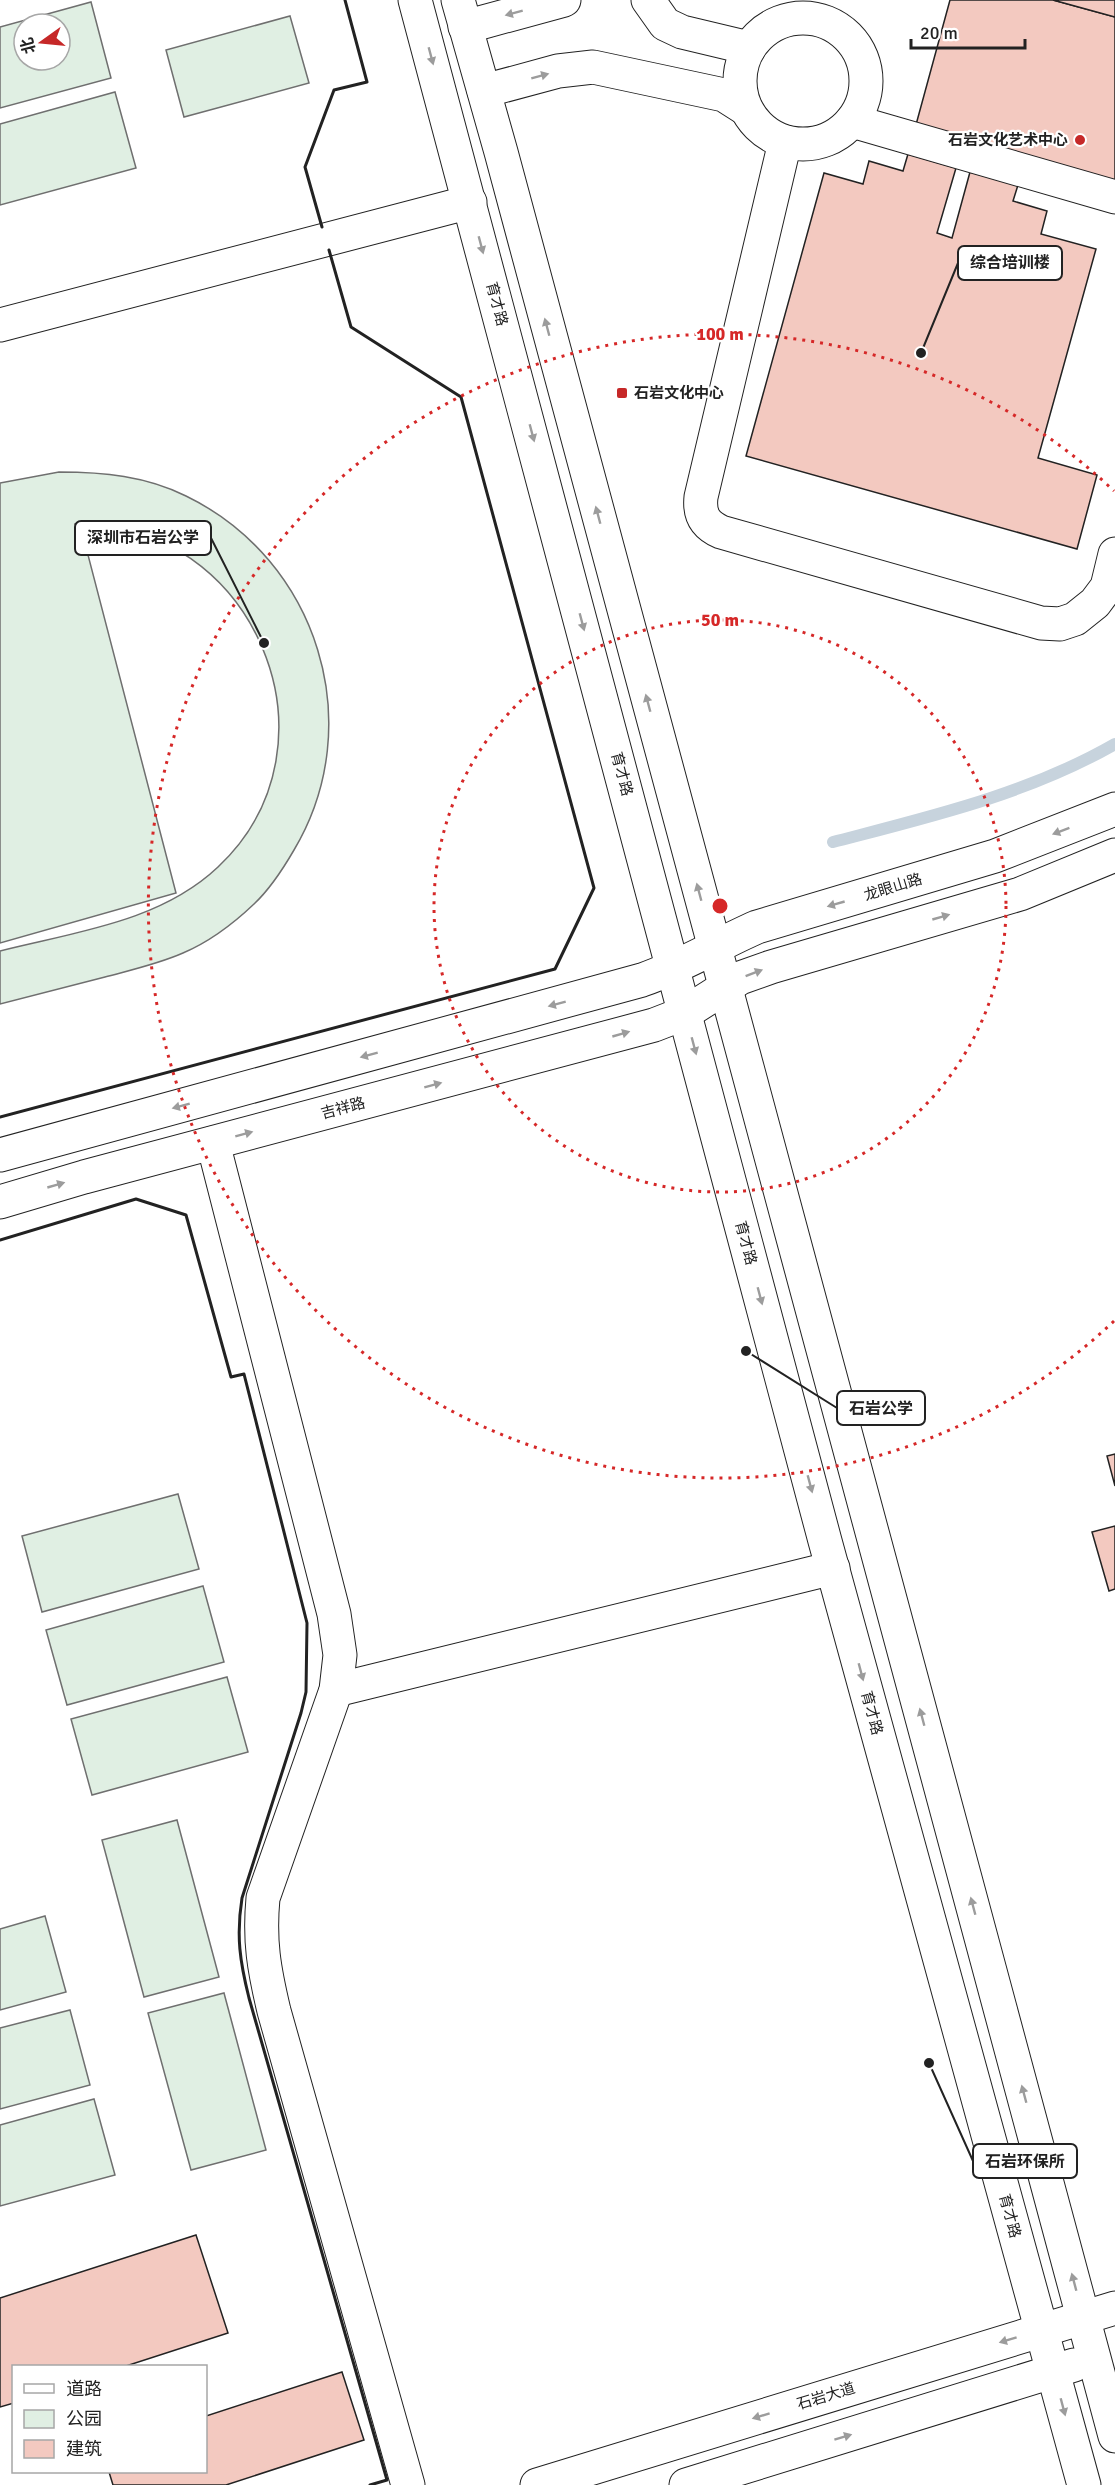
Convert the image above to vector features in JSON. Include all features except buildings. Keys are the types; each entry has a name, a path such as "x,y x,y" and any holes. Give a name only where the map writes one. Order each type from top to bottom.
{"street":[{"name":"育才路","path":"415,0 833,1568 1084,2485"},
{"path":"564,0 461,13 1084,2317 1104,2356 1115,2436"},
{"path":"648,0 665,24 682,32 749,48"},
{"path":"801,18 821,21 839,30 854,44 863,63 866,83 862,104 852,121 837,135 817,143 796,145 776,139 758,126 746,109 740,88 741,67 749,48 763,32 780,22 801,18"},
{"path":"484,92 558,71 593,67 724,95 746,109"},
{"path":"852,121 1115,197"},
{"path":"785,142 701,497 700,509 704,519 711,527 721,532 1050,624 1060,624 1075,619 1095,603 1107,587 1115,554"},
{"path":"0,325 470,202"},
{"name":"龙眼山路","path":"674,969 758,927 995,856 1115,809"},
{"path":"685,1012 740,978 776,965 1020,894 1115,855"},
{"path":"0,1155 580,998 674,969"},
{"name":"吉祥路","path":"0,1202 654,1025 685,1012"},
{"path":"213,1143 334,1614 340,1655 336,1690 263,1898 260,1930 263,1966 408,2485"},
{"path":"336,1690 833,1568"},
{"name":"石岩大道","path":"537,2485 1115,2308"},
{"path":"686,2485 1104,2356"}],"green space":[{"path":"91,2 111,78 0,108 0,27 12,24 12,72 72,72 72,12 55,12"},
{"path":"290,16 309,83 184,117 166,50"},
{"path":"115,92 136,168 0,205 0,124"},
{"path":"59,472 124,476 171,489 232,524 269,561 298,603 318,650 328,699 327,751 316,801 294,850 260,898 229,925 202,944 164,960 0,1004 0,951 87,931 143,913 195,886 218,867 257,817 276,761 277,703 262,648 233,598 191,559 138,533 75,524 76,529 81,528 176,893 0,943 0,483"},
{"path":"178,1494 199,1569 42,1612 22,1536"},
{"path":"203,1586 224,1662 67,1705 46,1630"},
{"path":"227,1677 248,1752 92,1795 71,1719"},
{"path":"177,1820 219,1977 144,1997 102,1840"},
{"path":"45,1916 66,1992 0,2010 0,1929"},
{"path":"224,1993 266,2150 191,2170 148,2013"},
{"path":"70,2010 90,2085 0,2109 0,2028"},
{"path":"94,2099 115,2175 0,2206 0,2125"}],"waterway":[{"path":"833,842 941,813 1013,790 1082,762 1115,744"}],"wall":[{"path":"322,227 305,167 334,90 367,82 345,0"},
{"path":"0,1117 555,969 594,888 461,397 351,327 329,250"},
{"path":"0,1240 136,1199 186,1215 231,1377 244,1374 307,1623 306,1692 242,1898 239,1925 240,1949 249,1998 387,2480 370,2485"}],"place":[{"name":"石岩文化艺术中心","path":"1080,140"},
{"name":"综合培训楼","path":"921,353"},
{"name":"石岩文化中心","path":"622,393"},
{"name":"深圳市石岩公学","path":"264,643"},
{"name":"石岩公学","path":"746,1351"},
{"name":"石岩环保所","path":"929,2063"}]}
